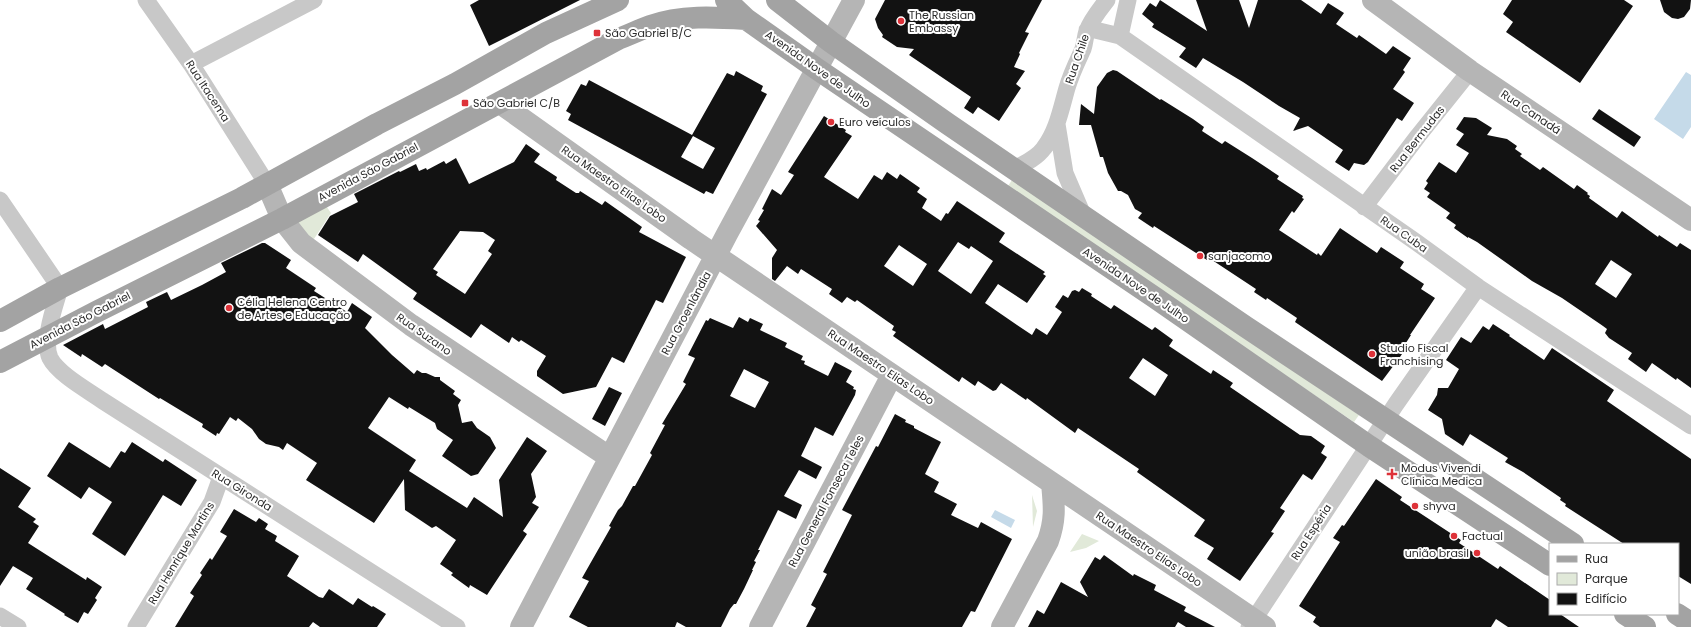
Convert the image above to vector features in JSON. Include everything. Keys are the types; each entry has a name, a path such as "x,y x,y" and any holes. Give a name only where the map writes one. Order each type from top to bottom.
{"main road":[{"path":"0,321 60,288 242,198 455,84 546,33 618,0"},
{"name":"Avenida Nove de Julho","path":"726,0 746,19 817,69 1148,293 1369,446 1549,564"},
{"path":"777,0 831,42 1014,169 1252,331 1571,543"},
{"name":"Avenida São Gabriel","path":"0,362 48,336 282,218 618,39 651,25 682,18 698,17 746,19"},
{"path":"1626,615 1644,627"},
{"path":"1679,615 1691,623"}],"street":[{"name":"Rua Itacema","path":"146,0 190,64 267,184"},
{"path":"190,64 314,0"},
{"name":"Rua Groenlândia","path":"521,627 609,457 854,0"},
{"name":"Rua Chile","path":"1014,169 1043,150 1057,124 1067,87 1075,64 1083,48 1087,30 1098,11 1107,0"},
{"path":"1120,36 1128,0"},
{"name":"Rua Canadá","path":"1374,0 1470,71 1691,220"},
{"name":"Rua Cuba","path":"1087,30 1095,30 1120,36 1416,242 1478,287 1691,426"},
{"name":"Rua Bermudas","path":"1364,207 1470,71"},
{"name":"Rua Maestro Elias Lobo","path":"500,103 716,256 1052,483 1256,624"},
{"name":"Rua Chile","path":"1057,124 1066,173 1083,215"},
{"name":"Rua Suzano","path":"267,184 282,218 301,243 411,325 609,457"},
{"path":"0,200 60,288"},
{"name":"Rua Espéria","path":"1256,624 1386,420 1478,287"},
{"name":"Rua Gironda","path":"60,288 48,336 48,350 50,358 65,374 221,477 457,627"},
{"name":"Rua General Fonseca Teles","path":"760,627 892,375"},
{"name":"Rua Henrique Martins","path":"136,627 212,502 221,477"},
{"path":"1002,627 1048,541 1053,526 1055,511 1052,483"},
{"path":"0,616 18,627"}],"green space":[{"path":"1012,180 1359,415 1354,422 1008,186"},
{"path":"322,200 331,213 310,245 287,219"},
{"path":"1032,495 1037,511 1033,527"},
{"path":"1082,534 1099,541 1086,548 1070,552"}],"water":[{"path":"1686,72 1691,75 1691,127 1683,139 1654,119"},
{"path":"995,510 1015,520 1011,528 991,517"}],"building":[{"path":"479,0 580,0 489,46 470,5"},
{"path":"885,0 1042,0 1025,32 1029,33 1014,67 1025,71 1016,84 1021,88 999,121 978,107 973,114 964,108 971,97 909,55 914,49 897,47 882,37 883,35 878,28 875,19"},
{"path":"1160,0 1207,31 1196,0 1239,0 1249,28 1258,0 1301,0 1321,14 1328,3 1344,13 1336,24 1357,38 1359,35 1386,54 1393,46 1411,58 1403,70 1405,72 1393,89 1414,103 1402,121 1397,118 1368,162 1364,165 1354,163 1349,171 1335,162 1343,150 1308,126 1293,131 1300,118 1203,58 1196,68 1179,57 1186,48 1152,27 1154,24 1142,14 1150,3 1156,7"},
{"path":"1512,0 1624,0 1633,6 1580,83 1506,32 1513,22 1503,14"},
{"path":"1660,0 1691,0 1690,9 1684,17 1678,19 1672,18 1664,12"},
{"path":"1113,70 1117,71 1160,100 1161,99 1193,119 1204,127 1202,131 1222,144 1225,141 1252,158 1279,176 1277,179 1303,196 1302,198 1304,199 1294,213 1292,211 1279,230 1317,255 1318,253 1321,256 1340,228 1377,253 1381,247 1404,262 1400,268 1424,284 1421,289 1435,298 1410,335 1404,346 1406,348 1382,381 1295,322 1297,318 1267,298 1266,300 1254,292 1256,289 1209,258 1207,260 1154,226 1153,228 1138,218 1142,213 1135,209 1128,195 1118,191 1108,173 1103,157 1100,157 1091,125 1079,125 1081,104 1094,114 1097,87 1107,73"},
{"path":"736,71 763,86 761,91 767,94 713,194 706,191 704,194 568,120 571,114 566,111 581,84 586,86 589,80 692,135 727,73 734,76","holes":["693,136 715,148 703,169 681,157"]},
{"path":"1599,109 1641,137 1634,147 1592,119"},
{"path":"824,116 846,130 845,132 852,136 824,177 858,199 874,175 882,180 887,172 897,179 900,174 920,188 917,192 927,199 922,208 941,221 957,201 1005,233 999,242 1045,272 1043,274 1046,276 1027,303 998,284 985,303 1017,325 1032,335 1036,328 1047,335 1062,312 1055,307 1063,295 1068,298 1072,291 1075,290 1079,292 1082,288 1092,294 1091,296 1111,309 1114,305 1152,330 1155,327 1173,340 1169,346 1211,374 1213,370 1233,383 1230,387 1300,435 1311,436 1325,446 1321,453 1327,457 1312,480 1303,474 1280,508 1285,511 1271,532 1274,533 1240,581 1207,559 1214,548 1194,536 1205,520 1137,472 1139,469 1078,428 1075,433 1027,398 1026,400 1001,383 996,390 993,391 978,381 975,386 962,377 959,382 893,336 896,332 892,330 894,326 857,300 855,302 847,297 842,303 829,294 832,289 801,269 798,274 787,266 775,281 772,279 772,258 777,250 756,226 760,221 758,220 764,210 762,209 772,189 781,195 794,175 788,172","holes":["958,242 969,249 971,246 993,261 971,294 938,271","899,245 927,264 913,286 884,266","1143,358 1168,375 1155,396 1129,378"]},
{"path":"1464,117 1476,118 1492,128 1487,135 1507,139 1517,146 1515,149 1522,154 1520,156 1540,170 1543,167 1574,189 1577,185 1588,193 1587,194 1590,196 1589,198 1617,218 1622,211 1658,237 1659,235 1677,247 1680,243 1691,250 1691,388 1677,378 1676,380 1652,363 1646,372 1628,359 1632,353 1609,338 1605,333 1607,329 1603,326 1562,298 1532,281 1477,242 1468,238 1454,228 1456,225 1446,218 1450,213 1427,197 1430,193 1424,189 1428,183 1426,181 1439,162 1456,173 1469,153 1456,145 1464,134 1456,129","holes":["1611,260 1632,274 1616,298 1595,284"]},
{"path":"526,144 540,154 534,162 557,177 556,180 576,193 579,193 580,191 602,205 605,201 642,227 639,232 686,257 663,303 656,300 624,363 612,357 596,387 563,394 537,376 537,371 546,356 521,340 519,342 512,337 509,343 481,324 471,338 413,299 417,293 363,254 358,262 318,235 330,216 358,202 354,194 416,164 419,171 426,168 427,170 444,161 446,164 456,158 469,184 514,162","holes":["460,231 483,232 495,240 488,251 492,254 465,294 436,275 438,272 433,269"]},
{"path":"262,243 265,243 291,260 286,268 316,288 314,291 347,312 352,303 372,317 365,328 392,355 414,374 417,370 435,377 440,377 440,380 455,391 453,394 461,400 458,405 462,423 472,421 477,428 490,437 496,448 478,474 471,476 442,456 453,440 437,429 435,423 389,397 368,428 416,460 409,471 467,508 474,497 503,517 499,480 527,437 547,451 531,474 536,497 532,503 539,507 523,531 527,534 487,595 470,585 469,588 451,575 453,573 440,564 456,540 436,526 432,528 405,510 404,479 374,523 306,480 317,463 287,443 283,450 279,447 266,444 259,439 252,429 238,418 236,421 230,417 219,434 217,433 216,436 202,427 203,424 160,398 159,399 105,364 102,367 82,354 81,357 63,345 103,324 105,329 148,307 146,302 167,292 171,300 202,285 226,272 221,263"},
{"path":"739,317 748,322 750,318 763,324 760,330 787,343 785,347 803,356 801,360 805,361 804,364 828,376 835,362 852,371 846,382 854,387 853,389 856,390 855,395 833,436 815,427 801,456 822,467 816,479 799,470 784,496 802,505 796,519 778,510 758,550 760,550 754,561 756,562 744,589 736,604 734,604 730,609 721,627 686,627 677,622 675,627 588,627 569,617 589,581 582,578 611,527 609,526 618,510 622,506 633,486 635,486 652,455 650,453 665,425 662,424 686,384 683,382 695,358 688,355 706,320 708,321 710,318 733,328","holes":["744,369 769,382 755,408 730,396"]},
{"path":"1493,324 1544,360 1552,348 1614,390 1607,401 1691,459 1691,584 1679,577 1679,543 1622,543 1565,506 1566,504 1560,500 1561,498 1523,472 1505,462 1508,458 1470,434 1463,446 1445,434 1442,419 1428,410 1437,395 1438,388 1448,388 1459,369 1446,360 1461,337 1471,343 1483,326 1489,330"},
{"path":"609,387 622,393 605,426 592,419"},
{"path":"895,414 906,420 905,422 914,426 914,428 941,442 925,474 939,482 934,492 957,504 951,515 978,528 981,522 1012,539 975,612 971,611 962,627 806,627 816,608 811,605 827,574 823,572 852,515 842,510"},
{"path":"69,442 110,468 121,451 125,453 132,442 163,462 165,459 197,480 181,506 163,495 125,556 92,534 112,502 89,487 81,499 47,476"},
{"path":"0,468 31,488 18,507 36,519 33,522 39,526 28,543 86,580 87,577 102,587 95,598 97,600 88,614 84,612 78,623 26,589 33,578 13,566 0,586"},
{"path":"1376,479 1402,497 1400,500 1461,540 1459,543 1498,569 1500,566 1549,599 1549,615 1561,615 1579,627 1508,627 1496,619 1491,627 1320,627 1313,622 1316,617 1299,606 1340,542 1333,538 1342,525 1344,526"},
{"path":"234,509 256,522 259,518 268,524 265,529 277,536 275,541 299,556 287,576 319,597 323,598 329,589 353,605 358,598 372,607 373,606 386,614 377,627 320,627 313,622 309,627 175,627 194,596 190,593 202,575 200,573 210,558 212,560 227,536 220,532"},
{"path":"1104,555 1133,576 1134,574 1156,585 1154,590 1186,607 1184,611 1215,627 1186,627 1178,622 1175,627 1028,627 1037,610 1044,614 1061,582 1088,597 1080,582 1095,557 1100,560"}],"place":[{"name":"The Russian Embassy","path":"901,21"},
{"name":"São Gabriel B/C","path":"597,33"},
{"name":"São Gabriel C/B","path":"465,103"},
{"name":"Euro veículos","path":"831,122"},
{"name":"sanjacomo","path":"1200,256"},
{"name":"Célia Helena Centro de Artes e Educação","path":"229,308"},
{"name":"Studio Fiscal Franchising","path":"1372,354"},
{"name":"Modus Vivendi Clínica Medica","path":"1392,474"},
{"name":"shyva","path":"1415,506"},
{"name":"Factual","path":"1454,536"},
{"name":"união brasil","path":"1477,553"}]}
